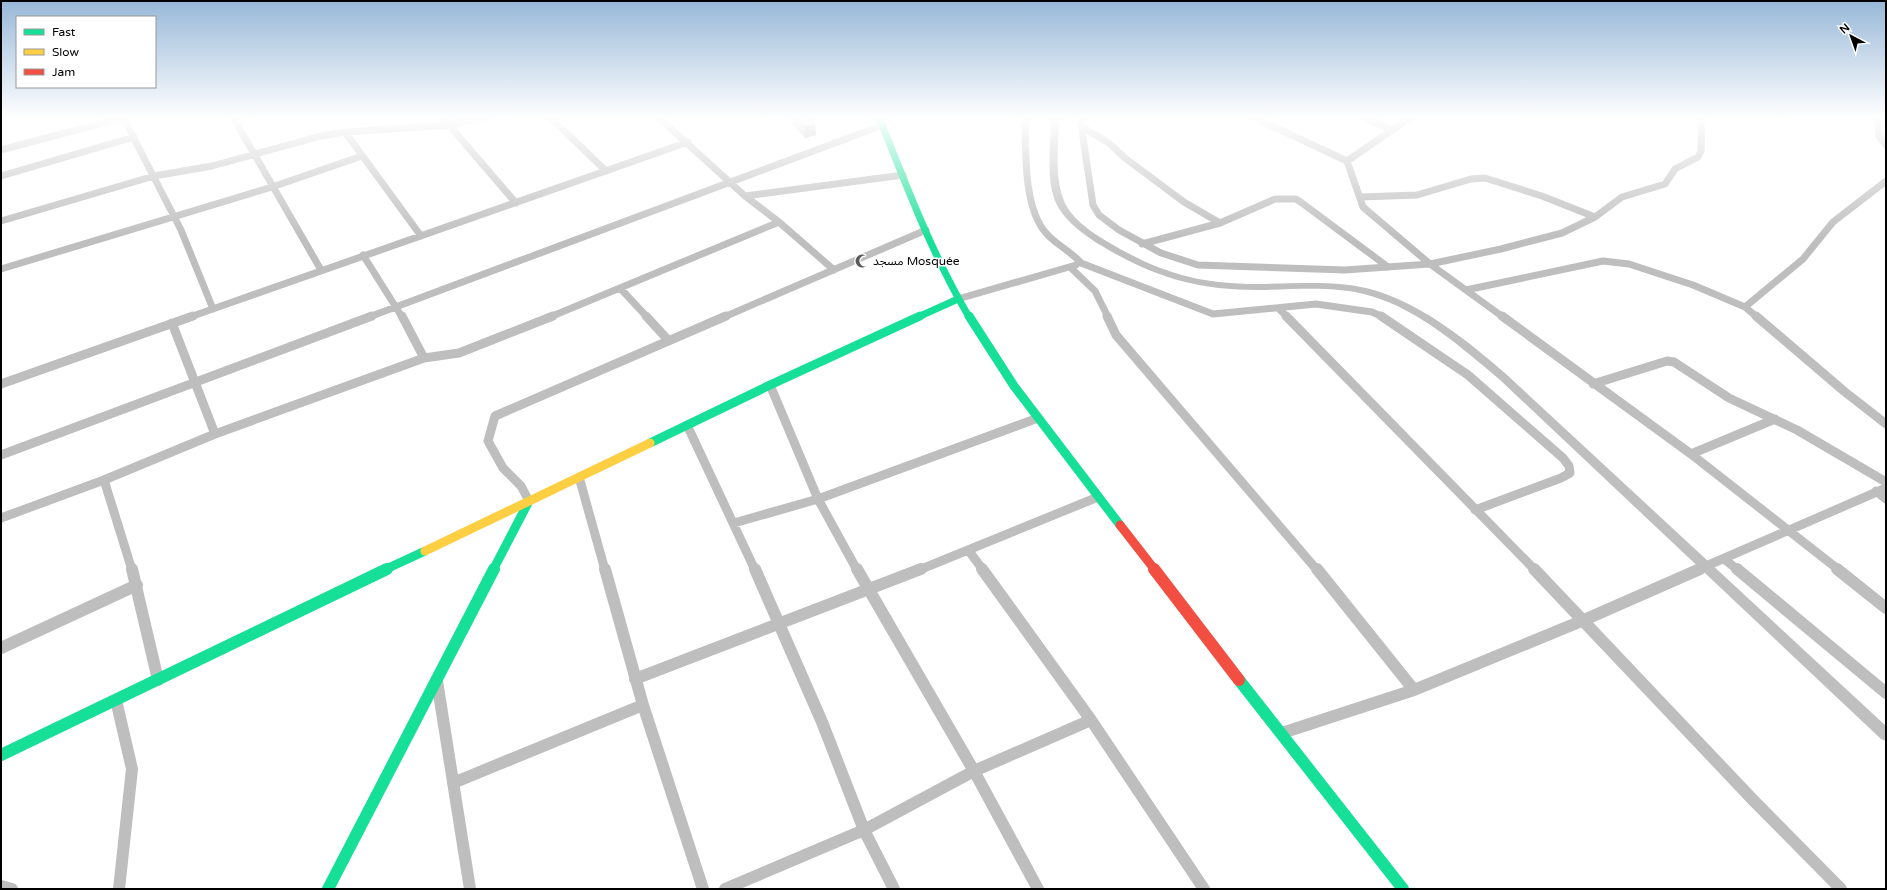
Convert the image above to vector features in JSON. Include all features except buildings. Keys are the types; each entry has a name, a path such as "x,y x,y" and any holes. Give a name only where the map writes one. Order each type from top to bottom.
{"main road":[{"path":"896,159 926,230 958,299 991,352 1038,418 1098,497 1403,889"},
{"path":"1,756 686,425 958,299"},
{"path":"328,889 529,502"}],"street":[{"path":"1,176 61,159"},
{"path":"145,159 174,217 213,309"},
{"path":"1,221 154,176 212,166 235,159"},
{"path":"255,159 321,270"},
{"path":"1,269 272,187 355,159"},
{"path":"364,159 421,236"},
{"path":"478,159 516,203"},
{"path":"593,159 606,171"},
{"path":"1,384 363,255 641,159"},
{"path":"706,159 745,196 779,222 834,270"},
{"path":"1,455 731,182 789,159"},
{"path":"1027,159 1028,183 1039,224 1046,233 1077,256 1081,263 1213,314 1323,304 1372,312 1383,317 1468,376 1541,438 1569,466 1570,473 1561,478 1475,510"},
{"path":"1085,159 1095,209 1108,224 1142,244 1177,260 1198,265 1219,267 1344,270 1430,264 1562,233 1594,217 1622,197 1665,184 1675,169 1695,159"},
{"path":"1126,159 1184,202 1220,223"},
{"path":"1341,159 1346,161 1363,207 1430,264 1691,454 1886,608"},
{"path":"1346,161 1350,159"},
{"path":"745,196 903,175"},
{"path":"1360,197 1417,195 1471,179 1485,178 1542,196 1594,217"},
{"path":"1745,307 1803,259 1833,222 1886,181"},
{"path":"1142,244 1220,223 1275,200 1286,198 1296,199 1388,267"},
{"path":"1,518 104,480 215,434 424,358 460,353 621,289 779,222"},
{"path":"529,502 521,486 503,468 488,441 495,416 926,230"},
{"path":"363,255 397,307 424,358"},
{"path":"1466,290 1590,263 1612,261 1629,264 1693,285 1745,307 1845,392 1886,424"},
{"path":"958,299 1071,268 1081,263"},
{"path":"1071,268 1095,291 1116,335 1335,590 1414,690"},
{"path":"621,289 669,341"},
{"path":"1279,309 1584,620 1754,801 1841,889"},
{"path":"172,324 215,434"},
{"path":"1593,384 1667,361 1674,362 1729,398 1774,419 1886,482"},
{"path":"770,385 818,499 869,591 974,771 1038,889"},
{"path":"734,523 818,499 1038,418"},
{"path":"1691,454 1774,419"},
{"path":"686,425 734,523 822,722 864,830 894,889"},
{"path":"579,477 635,679 703,889"},
{"path":"104,480 137,585 158,680"},
{"path":"1282,733 1414,690 1584,620 1881,489 1886,499"},
{"path":"635,679 721,648 778,624 869,591 1098,497"},
{"path":"969,551 1091,720 1204,889"},
{"path":"1724,559 1886,693"},
{"path":"1,648 137,585"},
{"path":"436,680 470,889"},
{"path":"116,700 132,769 119,889"},
{"path":"453,783 643,705"},
{"path":"725,889 864,830 974,771 1091,720"},
{"path":"1,886 12,889"}],"waterway":[{"path":"1054,159 1057,192 1059,200 1067,213 1101,241 1143,265 1182,279 1209,284 1256,287 1328,286 1374,294 1396,302 1425,318 1452,336 1478,355 1502,376 1886,735"}],"traffic: fast":[{"path":"896,159 916,209 946,276 976,328 994,357 1034,414 1120,525"},
{"path":"650,443 770,385 958,299"},
{"path":"328,889 529,501"},
{"path":"1,755 425,551"},
{"path":"1239,680 1403,889"}],"traffic: slow":[{"path":"425,551 650,443"}],"traffic: jam":[{"path":"1120,525 1239,680"}],"place":[{"name":"مسجد Mosquée","path":"862,261"}]}
